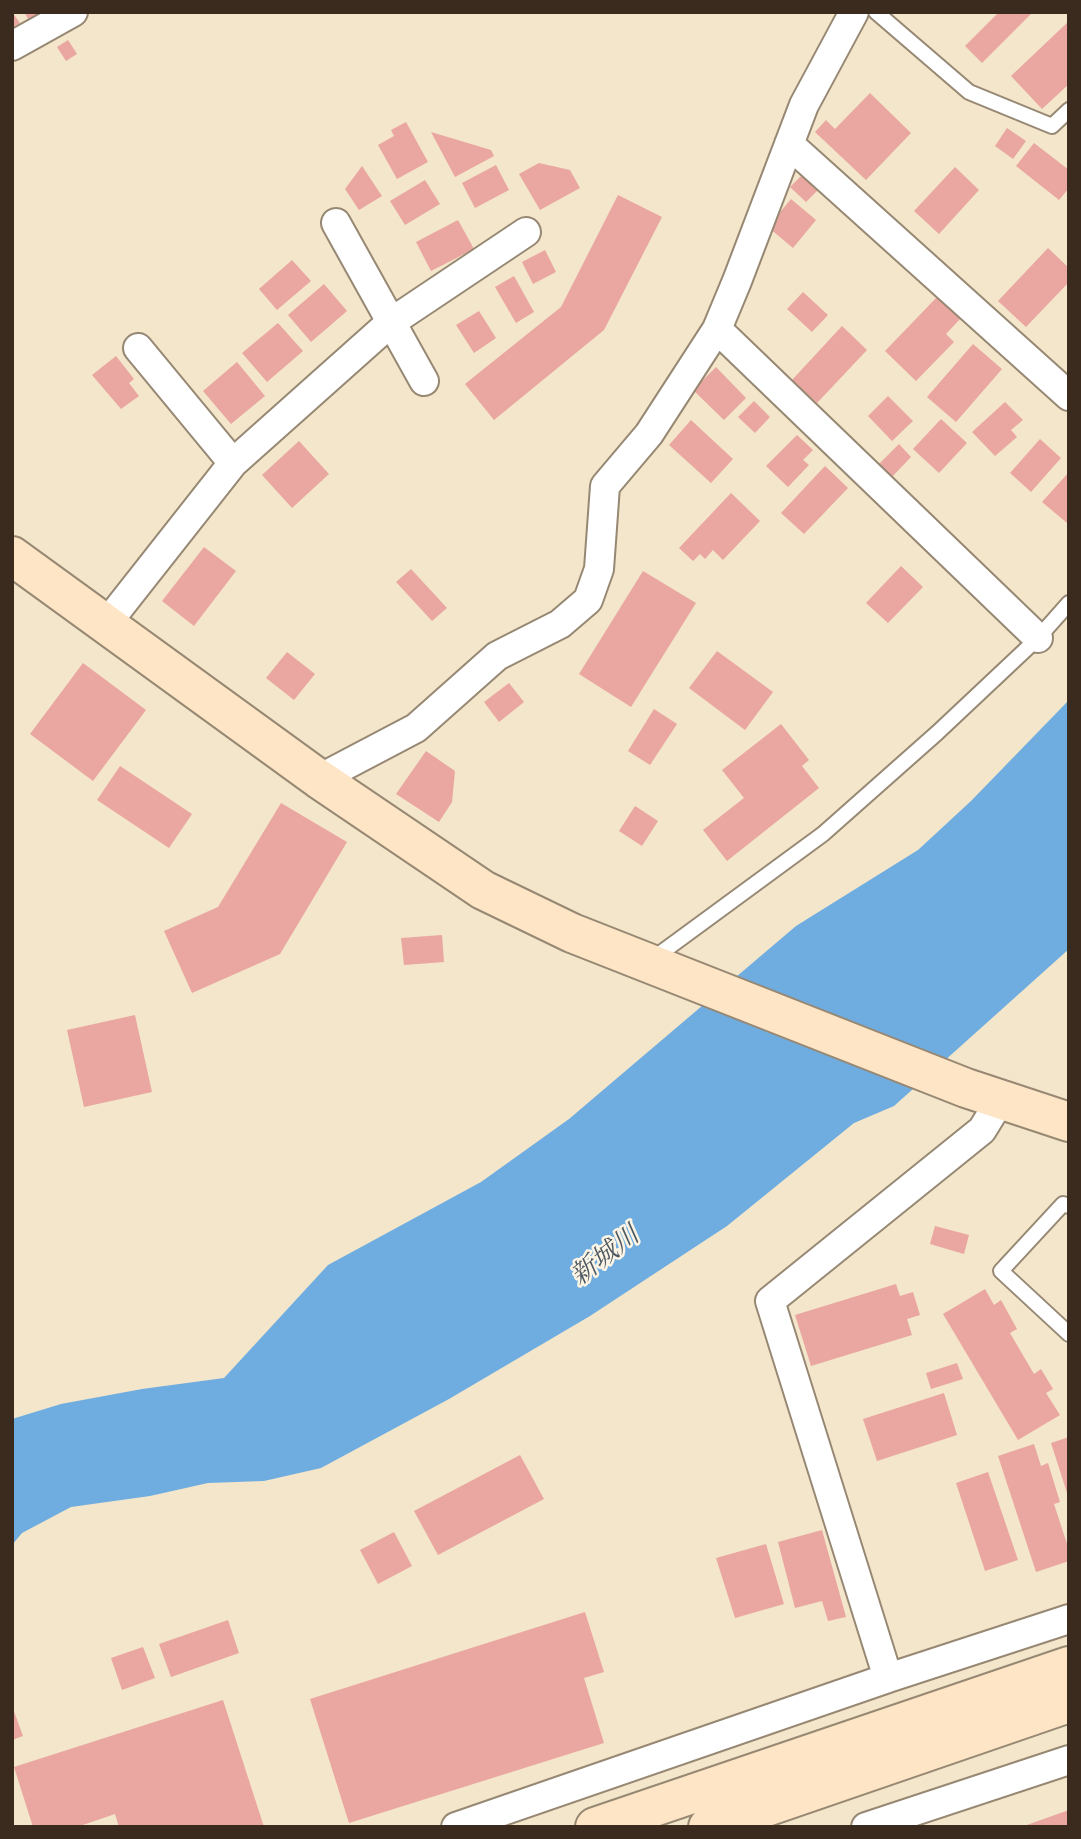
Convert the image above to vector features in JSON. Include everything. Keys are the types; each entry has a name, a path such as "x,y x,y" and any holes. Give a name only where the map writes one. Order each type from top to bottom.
{"street":[{"path":"12,46 73,12"},
{"path":"319,779 416,728 496,656 560,624 588,600 599,569 605,486 649,434 717,330 804,104 854,12"},
{"path":"789,144 1069,396"},
{"path":"336,223 424,381"},
{"path":"107,623 233,463 390,323 526,232"},
{"path":"717,330 1038,638"},
{"path":"138,348 233,463"},
{"path":"12,556 319,779 483,890 572,933 984,1094 1069,1122"},
{"path":"888,1678 770,1301 982,1130 984,1094"},
{"path":"456,1827 888,1678 1069,1619"},
{"path":"708,1827 811,1773 1069,1666"},
{"path":"595,1827 811,1773 1069,1703"},
{"path":"866,1827 1069,1760"}],"lane":[{"path":"876,12 969,92 1052,126 1069,110"},
{"path":"656,965 823,834 937,733 1038,638 1069,603"},
{"path":"1069,1206 1063,1204 1002,1271 1069,1334"}],"water":[{"name":"新城川","path":"1069,700 1069,949 894,1106 854,1123 727,1226 590,1316 449,1399 321,1468 264,1481 208,1483 150,1496 71,1507 22,1533 12,1545 12,1419 61,1404 224,1378 328,1265 481,1182 569,1119 796,926 918,850 971,801"}],"building":[{"path":"12,12 20,23 12,28"},
{"path":"24,12 45,12 30,22"},
{"path":"999,12 1033,12 982,63 965,46"},
{"path":"1069,21 1069,84 1042,109 1011,76"},
{"path":"68,40 77,54 66,61 57,47"},
{"path":"870,93 911,133 866,180 815,132 826,120 835,129"},
{"path":"406,122 428,162 397,179 378,145 394,136 391,130"},
{"path":"1007,128 1026,141 1013,159 995,146"},
{"path":"431,132 491,150 494,156 455,177"},
{"path":"1034,143 1069,170 1069,188 1059,200 1016,166"},
{"path":"539,163 570,170 580,188 540,210 519,174"},
{"path":"496,165 509,190 475,208 462,183"},
{"path":"362,166 382,196 359,210 345,189"},
{"path":"955,167 979,190 939,234 914,211"},
{"path":"803,174 819,189 806,202 790,187"},
{"path":"425,180 440,204 405,225 390,201"},
{"path":"618,195 662,217 604,330 494,420 465,384 561,307"},
{"path":"791,199 816,220 793,248 768,227"},
{"path":"458,220 474,249 431,271 416,242"},
{"path":"1048,248 1069,268 1069,282 1026,327 998,301"},
{"path":"545,250 556,272 533,284 522,262"},
{"path":"292,260 311,281 277,310 259,289"},
{"path":"514,276 534,312 516,323 495,287"},
{"path":"324,284 347,311 311,342 288,315"},
{"path":"803,292 828,315 812,332 787,309"},
{"path":"937,297 960,319 946,334 954,342 916,381 885,351"},
{"path":"479,311 496,338 474,353 456,325"},
{"path":"278,323 303,351 267,382 242,353"},
{"path":"842,326 867,350 817,403 792,380"},
{"path":"973,344 1002,369 956,422 927,397"},
{"path":"116,356 134,379 129,383 139,396 121,409 92,375"},
{"path":"237,362 265,396 231,424 203,391"},
{"path":"716,367 746,398 724,420 693,390"},
{"path":"888,396 913,421 892,441 868,416"},
{"path":"754,401 770,417 755,433 738,417"},
{"path":"1005,402 1023,420 1011,430 1017,437 995,456 972,432"},
{"path":"941,419 967,443 939,473 913,449"},
{"path":"691,420 733,459 711,483 669,445"},
{"path":"797,435 813,450 803,460 809,465 788,487 766,466"},
{"path":"1040,439 1061,458 1031,492 1010,473"},
{"path":"299,441 329,474 292,508 262,475"},
{"path":"899,444 911,457 889,480 876,467"},
{"path":"825,466 848,488 804,534 781,513"},
{"path":"1069,472 1069,521 1067,523 1042,502"},
{"path":"731,493 760,521 723,560 713,550 705,559 700,554 693,561 679,548"},
{"path":"204,547 236,571 194,626 162,601"},
{"path":"901,566 923,587 888,623 866,603"},
{"path":"411,569 447,608 432,621 396,582"},
{"path":"643,571 696,603 631,707 579,674"},
{"path":"717,651 773,692 745,730 689,688"},
{"path":"287,652 315,674 294,700 266,678"},
{"path":"83,663 146,710 93,781 30,734"},
{"path":"509,683 524,702 499,722 484,702"},
{"path":"654,709 677,724 650,765 628,751"},
{"path":"781,724 809,760 802,766 819,788 727,861 703,830 744,798 722,770"},
{"path":"426,751 455,771 452,802 439,822 396,794"},
{"path":"120,766 192,814 169,848 97,800"},
{"path":"281,803 347,842 280,954 192,993 164,931 218,907"},
{"path":"635,806 658,821 642,846 619,831"},
{"path":"442,935 444,962 404,965 401,938"},
{"path":"135,1015 152,1092 84,1107 67,1030"},
{"path":"935,1226 969,1235 964,1254 930,1244"},
{"path":"896,1284 900,1296 913,1292 920,1315 907,1319 912,1335 811,1366 795,1315"},
{"path":"985,1289 994,1305 1001,1300 1017,1329 1010,1333 1034,1374 1041,1369 1053,1389 1046,1393 1060,1415 1018,1440 943,1314"},
{"path":"957,1363 963,1379 931,1389 926,1373"},
{"path":"944,1393 957,1435 877,1461 863,1419"},
{"path":"1069,1437 1069,1496 1068,1496 1051,1443"},
{"path":"1034,1444 1041,1466 1048,1463 1060,1502 1054,1504 1069,1550 1069,1561 1036,1572 998,1456"},
{"path":"520,1455 544,1499 438,1555 414,1511"},
{"path":"988,1472 1018,1560 985,1571 956,1483"},
{"path":"822,1530 846,1617 828,1621 822,1601 795,1608 778,1542"},
{"path":"394,1532 412,1566 378,1584 360,1550"},
{"path":"766,1544 784,1604 735,1618 716,1558"},
{"path":"585,1612 604,1672 584,1678 604,1743 349,1823 310,1699"},
{"path":"228,1620 239,1653 171,1677 159,1644"},
{"path":"143,1647 155,1678 122,1690 111,1658"},
{"path":"223,1700 264,1827 119,1827 115,1814 77,1827 33,1827 14,1767"},
{"path":"12,1706 23,1736 12,1740"},
{"path":"1069,1810 1069,1827 1024,1827 1024,1826"}]}
